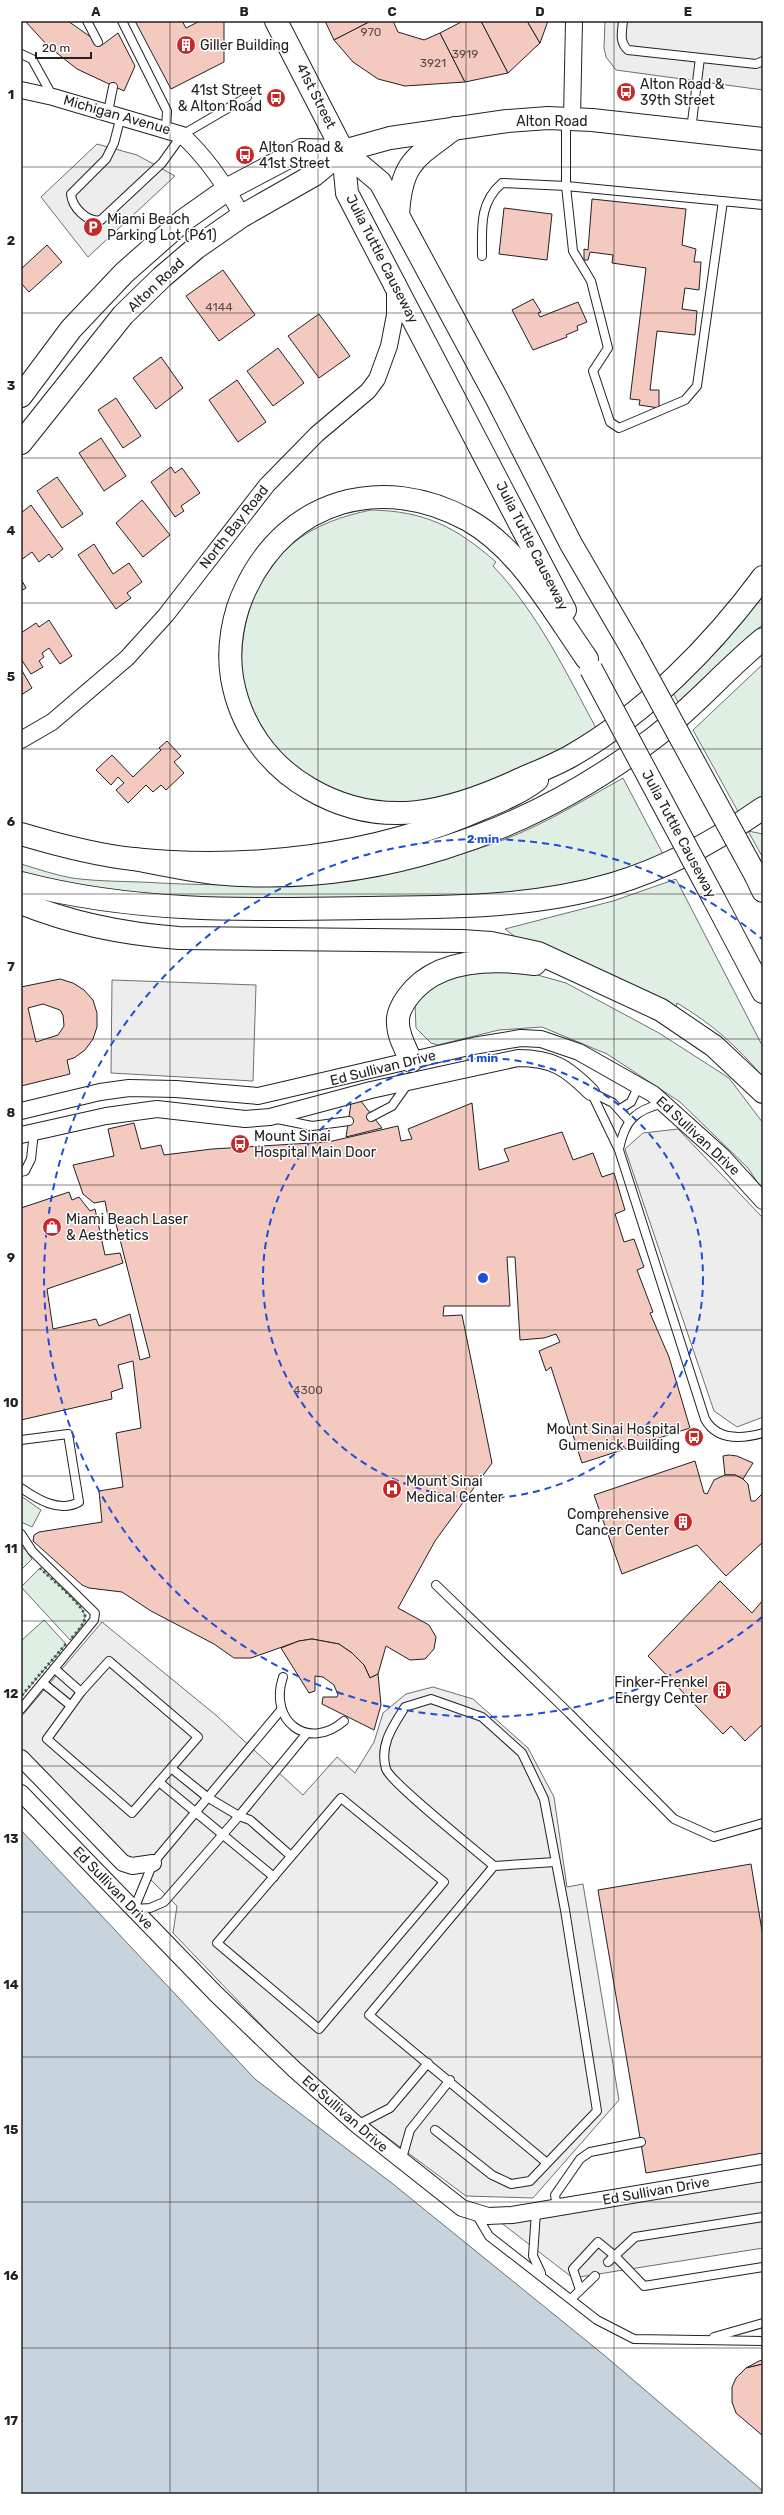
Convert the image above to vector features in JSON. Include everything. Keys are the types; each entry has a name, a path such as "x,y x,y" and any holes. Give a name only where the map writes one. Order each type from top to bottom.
{"main road":[{"name":"41st Street","path":"276,21 343,151"},
{"name":"Alton Road","path":"21,396 71,329 124,273 184,220 228,189 302,150 343,151 390,138 536,118 569,118 763,139"},
{"path":"398,215 400,188 409,166 455,128"},
{"name":"Alton Road","path":"21,443 123,315 196,248 242,216 314,175 343,151"},
{"path":"343,151 380,182 496,397 571,544 631,647 760,884"},
{"name":"Julia Tuttle Causeway","path":"343,151 347,193 559,596 589,664 763,992"},
{"path":"569,757 490,794 444,808 403,814 362,810 342,805 301,784 269,757 256,740 244,720 231,675 233,629 242,595 251,577 274,543 291,528 326,507 367,497 389,496 428,502 470,521 490,535 522,566 589,664"},
{"path":"134,859 211,862 278,859 366,846 417,834 476,811 527,788 634,711 668,683 719,632 763,577"},
{"path":"21,834 76,849 213,873 280,874 345,870 407,859 483,836 549,806 616,766 684,713 763,639"},
{"path":"21,883 114,902 192,909 465,907 518,903 586,891 640,875 693,851 763,808"},
{"path":"21,903 79,924 144,936 179,938 424,940 491,944 538,953 661,1010 688,1026 738,1066 763,1092"},
{"path":"411,1061 400,1034 398,1015 412,991 435,973 463,964 508,961 577,972"}],"street":[{"path":"569,118 574,21"},
{"name":"Michigan Avenue","path":"21,90 53,97 114,114 182,135 197,149 228,189 242,216"},
{"name":"North Bay Road","path":"21,740 52,722 127,658 166,615 267,485 317,434 368,391 384,364 389,346 395,315 395,285"},
{"name":"Ed Sullivan Drive","path":"21,1110 100,1092 128,1088 176,1089 258,1096 502,1041 536,1038 567,1046 640,1084 664,1103 740,1175 763,1201"},
{"name":"Ed Sullivan Drive","path":"27,1134 128,1112 157,1109 245,1119 270,1117 371,1090 502,1060 529,1058 559,1065 591,1092"},
{"name":"Ed Sullivan Drive","path":"21,1758 123,1863 132,1866 153,1863"},
{"name":"Ed Sullivan Drive","path":"21,1793 259,2035 357,2125 451,2201 475,2213 500,2216 536,2212 763,2173"}],"lane":[{"path":"87,21 98,42"},
{"path":"122,21 168,112 166,129"},
{"path":"623,21 623,45 628,50 756,64 763,61"},
{"path":"21,54 32,58 53,97"},
{"path":"691,131 700,58"},
{"path":"113,86 114,143 106,159 71,194 72,201 88,219 94,221 101,220 162,163 182,135 247,97"},
{"path":"569,118 566,186 573,251 591,280 606,335 608,348 593,371 610,422 619,428 685,400 697,386 723,201"},
{"path":"482,256 482,217 492,192 502,183 566,186 763,205"},
{"path":"371,1117 392,1106 410,1082"},
{"path":"620,1110 631,1102 640,1084"},
{"path":"591,1092 605,1098 620,1110 630,1121"},
{"path":"591,1092 618,1150 705,1419 714,1431 725,1436 743,1437 763,1433"},
{"path":"618,1150 621,1137 630,1121 642,1110 664,1103"},
{"path":"270,1117 312,1126 349,1121"},
{"path":"21,1172 25,1171 31,1159 27,1134"},
{"path":"21,1440 68,1434 79,1502 72,1506 42,1502 21,1488"},
{"path":"21,1534 32,1551 95,1613 94,1620 21,1709"},
{"path":"436,1585 569,1713 674,1819 714,1837 763,1823"},
{"path":"109,1661 198,1737 132,1813 47,1739 70,1705 109,1661"},
{"path":"55,1669 81,1692"},
{"path":"283,1677 279,1689 281,1710 289,1723 307,1733 323,1733 335,1729 344,1720"},
{"path":"42,1683 70,1705"},
{"path":"435,2130 492,2175 511,2184 530,2181 597,2112 555,1862 544,1799 522,1753 482,1717 432,1699 405,1707 385,1740 386,1770 400,1786 494,1866 555,1862"},
{"path":"281,1710 194,1812 153,1863 134,1909 150,1908 164,1902 239,1816 307,1733"},
{"path":"171,1768 207,1797 239,1816 250,1820 292,1856"},
{"path":"159,1782 274,1877"},
{"path":"341,1798 444,1882 319,2029 217,1943 292,1856 341,1798"},
{"path":"494,1866 369,2015 450,2080 547,2163"},
{"path":"357,2125 390,2108 428,2062"},
{"path":"401,2162 410,2130 450,2080"},
{"path":"557,2208 556,2195 580,2160 590,2152 641,2142"},
{"path":"536,2212 533,2256 542,2275"},
{"path":"475,2213 489,2236 542,2275 597,2320 634,2339 763,2341"},
{"path":"608,2262 635,2236 763,2217"},
{"path":"580,2290 573,2269 598,2242 615,2256 644,2286 763,2267"},
{"path":"571,2299 595,2276"},
{"path":"707,2339 763,2323"}],"green space":[{"path":"371,510 408,514 439,523 467,539 496,562 493,566 509,584 550,643 596,728 531,765 509,775 463,792 439,798 407,803 375,801 338,792 313,779 290,762 270,742 250,708 244,684 242,658 244,632 251,607 261,583 275,562 292,544 319,526 350,515"},
{"path":"763,596 763,624 678,702 673,693 720,648"},
{"path":"763,664 763,803 741,817 693,730"},
{"path":"623,778 664,856 548,893 211,905 21,878 21,864 72,878 105,881 203,885 290,883 377,873 420,865 462,854 519,834"},
{"path":"748,831 763,834 763,858"},
{"path":"676,879 763,1047 763,1077 734,1046 713,1027 677,1003 676,1008 522,942 505,929 613,901"},
{"path":"484,968 527,972 566,983 659,1033 729,1078 763,1123 763,1191 748,1168 680,1102 607,1054 542,1027 499,1030 438,1045 431,1043 416,1028 415,1005 430,988 445,978 462,972"},
{"path":"21,1496 41,1510 32,1527 21,1522"},
{"path":"21,1547 26,1550 32,1559 21,1570"},
{"path":"40,1568 74,1599 84,1612 85,1620 70,1640 21,1587"},
{"path":"44,1620 66,1644 21,1697 21,1641"}],"shaded area":[{"path":"605,21 763,21 763,90 616,70 606,57 604,48"},
{"name":"Miami Beach Parking Lot (P61)","path":"97,144 137,155 175,176 88,257 41,197"},
{"path":"112,980 256,985 253,1081 111,1073"},
{"path":"678,1129 763,1218 763,1417 737,1427 714,1411 625,1149 643,1133"},
{"path":"102,1622 217,1716 303,1795 337,1757 355,1773 374,1742 383,1713 406,1694 433,1687 473,1699 528,1748 554,1797 567,1887 583,1884 619,2100 533,2198 466,2196 365,2121 290,2055 173,1933 177,1906 21,1750 21,1717"},
{"path":"21,1830 255,2079 393,2184 604,2355 763,2491 763,2494 21,2494"},
{"path":"763,2177 763,2248 573,2278 500,2222"}],"building":[{"path":"25,21 68,21 102,45 118,33 135,66 124,91 77,69 48,46"},
{"name":"Giller Building","path":"135,21 182,21 186,28 200,21 224,21 224,62 171,89"},
{"path":"325,21 371,21 334,40"},
{"path":"371,21 393,21 398,32 424,40 440,33 465,82 405,86 378,79 353,62 334,40"},
{"path":"463,21 481,21 508,73 465,82 440,33"},
{"path":"481,21 527,21 540,43 508,73"},
{"path":"527,21 548,21 540,43"},
{"path":"592,199 686,209 682,245 696,249 694,262 701,262 699,290 685,288 682,309 697,311 695,335 657,331 650,390 659,390 659,408 639,405 640,400 630,399 646,268 612,263 613,255 590,252 588,260 584,260 584,249 588,250"},
{"path":"504,208 552,214 547,260 499,254"},
{"path":"47,245 62,262 29,292 21,283 21,269"},
{"path":"223,270 255,315 219,341 186,296"},
{"path":"533,299 541,312 538,313 540,317 578,302 587,322 577,326 578,330 566,335 567,337 533,350 512,310"},
{"path":"319,314 350,356 319,378 288,336"},
{"path":"278,348 304,383 273,406 247,371"},
{"path":"161,357 183,388 156,409 133,378"},
{"path":"237,380 266,422 238,442 209,400"},
{"path":"116,398 141,436 123,448 98,410"},
{"path":"101,438 126,476 104,491 79,453"},
{"path":"171,467 175,473 182,468 200,493 181,506 184,511 175,517 151,482"},
{"path":"57,477 83,514 62,528 37,491"},
{"path":"142,500 170,535 143,557 116,523"},
{"path":"31,505 63,549 52,558 49,554 39,562 32,552 21,560 21,513"},
{"path":"94,544 113,574 129,563 142,582 127,593 131,598 116,609 78,555"},
{"path":"21,579 26,588 21,591"},
{"path":"49,620 72,656 60,664 49,648 42,653 44,657 39,661 43,667 31,674 21,659 21,633 36,623 39,627"},
{"path":"21,669 32,688 21,695"},
{"path":"167,741 181,756 174,762 184,773 166,790 161,785 153,792 146,785 128,803 116,790 124,783 118,777 111,785 96,770 112,755 133,777 161,750 159,748"},
{"path":"60,979 73,983 84,990 93,1000 97,1013 97,1027 93,1039 85,1050 74,1058 67,1060 70,1074 21,1086 21,987","holes":["43,1004 60,1010 63,1015 64,1026 58,1035 36,1042 28,1008"]},
{"path":"360,1100 382,1128 346,1137 351,1103"},
{"path":"472,1103 479,1170 509,1161 504,1149 562,1132 573,1160 593,1153 602,1177 614,1173 625,1210 615,1214 624,1242 634,1239 644,1267 637,1270 653,1312 650,1313 669,1357 690,1428 582,1463 551,1367 546,1371 539,1351 560,1342 556,1334 544,1338 520,1340 515,1257 507,1257 510,1306 444,1306 443,1316 462,1315 492,1463 435,1541 398,1608 429,1625 436,1637 434,1649 425,1659 410,1660 386,1646 378,1674 370,1678 364,1665 352,1653 339,1644 312,1639 299,1641 251,1658 234,1658 214,1644 151,1611 122,1592 89,1588 82,1585 33,1541 34,1535 39,1532 102,1522 99,1491 123,1487 116,1433 141,1428 133,1361 118,1365 123,1388 111,1392 112,1399 21,1420 21,1208 69,1192 72,1200 79,1197 90,1211 95,1209 105,1255 120,1253 123,1263 47,1289 53,1329 96,1319 99,1326 130,1314 140,1360 150,1357 114,1216 108,1217 105,1201 94,1203 83,1194 73,1165 114,1156 108,1129 134,1123 141,1149 161,1145 164,1155 212,1149 328,1142 398,1126 401,1141 412,1139 408,1129"},
{"path":"723,1456 737,1456 753,1463 743,1479 735,1475 725,1475"},
{"name":"Comprehensive Cancer Center","path":"695,1461 704,1493 707,1494 714,1480 725,1475 735,1475 743,1479 748,1484 751,1501 755,1501 763,1493 763,1542 726,1576 697,1545 622,1574 594,1495"},
{"name":"Finker-Frenkel Energy Center","path":"720,1581 752,1613 763,1600 763,1724 745,1741 731,1726 723,1734 648,1656"},
{"path":"312,1639 339,1644 352,1653 364,1665 370,1678 378,1674 381,1705 374,1730 322,1704 323,1697 337,1697 338,1695 334,1685 323,1677 315,1676 315,1691 309,1693 281,1648 299,1641"},
{"path":"751,1864 763,1937 763,2153 646,2173 598,1890"},
{"path":"763,2360 763,2364 746,2368 759,2361"},
{"path":"763,2364 763,2436 736,2413 732,2402 732,2387 736,2378 746,2368"}],"hedge":[{"path":"40,1568 74,1599 84,1612 85,1620 70,1640"},
{"path":"22,1695 66,1644"}],"place":[{"name":"Giller Building","path":"186,45"},
{"name":"Alton Road & 39th Street","path":"626,92"},
{"name":"41st Street & Alton Road","path":"276,98"},
{"name":"Alton Road & 41st Street","path":"245,155"},
{"name":"Miami Beach Parking Lot (P61)","path":"93,227"},
{"name":"Mount Sinai Hospital Main Door","path":"240,1144"},
{"name":"Miami Beach Laser & Aesthetics","path":"52,1227"},
{"name":"Mount Sinai Hospital Gumenick Building","path":"694,1437"},
{"name":"Mount Sinai Medical Center","path":"392,1489"},
{"name":"Comprehensive Cancer Center","path":"683,1522"},
{"name":"Finker-Frenkel Energy Center","path":"722,1690"}]}
